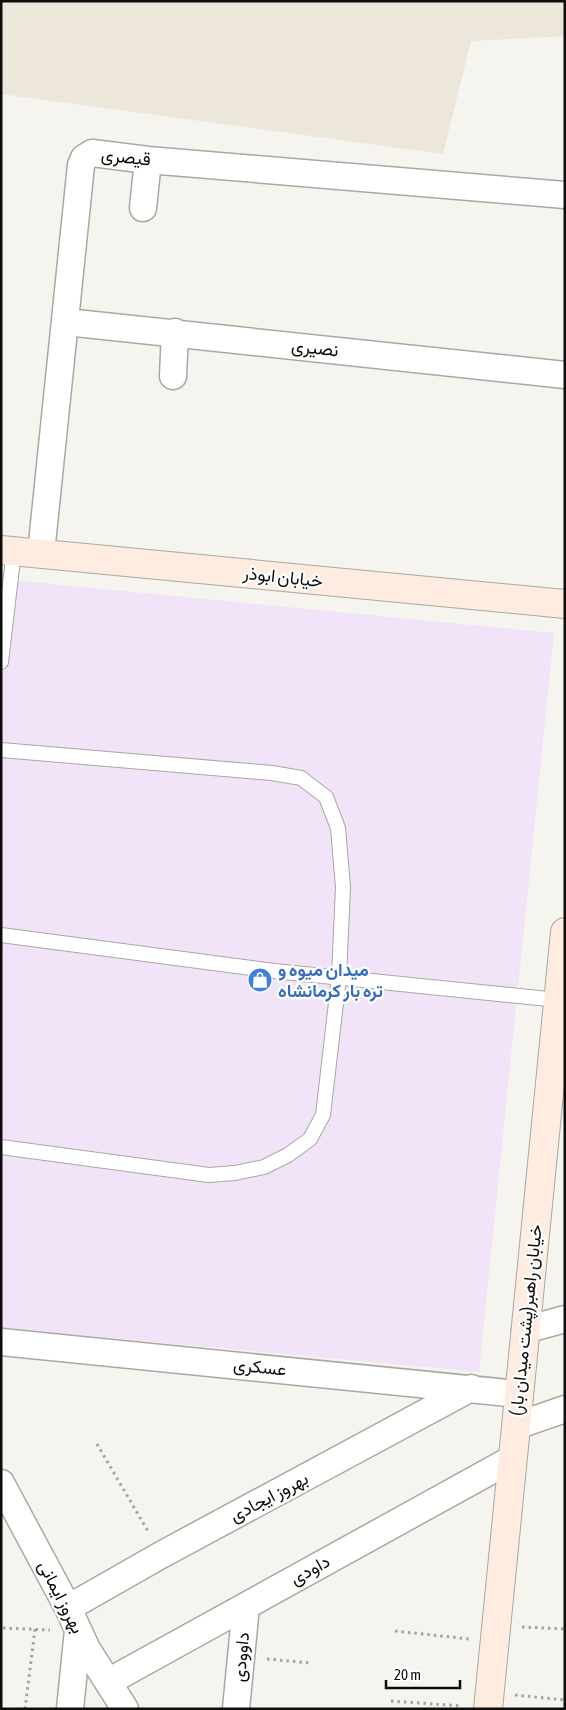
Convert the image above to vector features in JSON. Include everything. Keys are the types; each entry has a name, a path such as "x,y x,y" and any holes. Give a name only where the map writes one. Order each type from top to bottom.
{"main road":[{"name":"خیابان ابوذر","path":"7,550 565,604"},
{"name":"خیابان راهبر(پشت میدان بار)","path":"488,1703 565,932"}],"street":[{"name":"قیصری","path":"40,553 66,322 81,165 84,158 92,153 148,160 565,195"},
{"path":"142,208 148,160"},
{"name":"نصیری","path":"66,322 175,332 565,375"},
{"path":"173,376 175,332"},
{"path":"525,1330 565,1319"},
{"name":"عسکری","path":"1,1342 518,1394"},
{"name":"بهروز ایجادی","path":"74,1619 161,1556 471,1388"},
{"path":"516,1426 565,1409"},
{"name":"داودی","path":"108,1682 512,1459"},
{"name":"بهروز ایمانی","path":"1,1483 74,1619 87,1649 126,1709"},
{"name":"داوودی","path":"236,1709 246,1606"},
{"path":"70,1709 74,1619"}],"lane":[{"path":"1,662 7,550"},
{"path":"1,750 272,773 301,778 326,797 338,828 343,887 339,977 323,1115 310,1138 288,1155 264,1167 235,1174 209,1175 1,1147"},
{"path":"1,935 274,971 558,1000"}],"path":[{"path":"97,1444 161,1556"},
{"path":"3,1628 34,1629 74,1619"},
{"path":"25,1709 34,1629"},
{"path":"395,1631 495,1633 565,1629"},
{"path":"241,1656 311,1663"},
{"path":"391,1701 488,1703 565,1700"}],"shaded area":[{"path":"1,1 565,1 565,36 471,41 443,154 1,94"},
{"name":"میدان میوه و تره بار کرمانشاه","path":"1,579 554,633 479,1372 1,1328"}],"place":[{"name":"میدان میوه و تره بار کرمانشاه","path":"260,980"}]}
